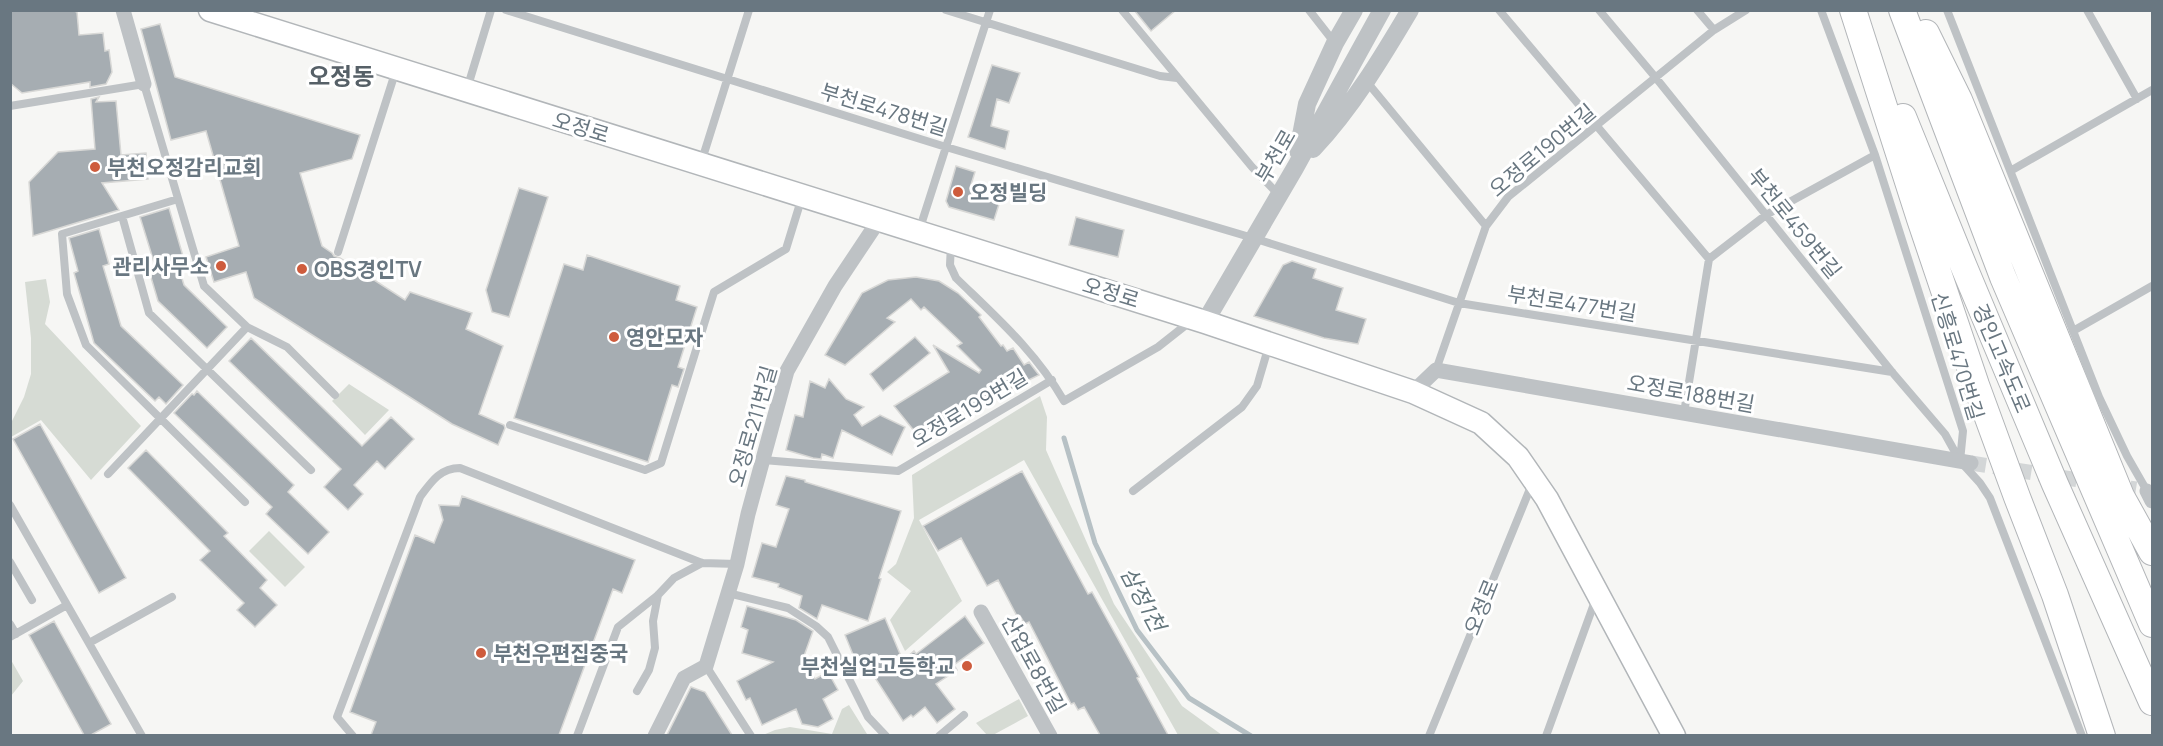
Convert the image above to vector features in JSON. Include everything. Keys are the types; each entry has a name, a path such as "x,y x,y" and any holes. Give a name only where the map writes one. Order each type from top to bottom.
{"highway":[{"path":"1853,10 1969,362 2055,595 2102,735"},
{"name":"경인고속도로","path":"1861,10 1964,267 2055,484 2152,702"},
{"name":"경인고속도로","path":"1902,10 2003,277 2152,624"},
{"path":"1915,10 1959,100 2121,496 2152,552"}],"main road":[{"name":"오정로","path":"210,10 1200,320 1413,392 1480,423 1518,457 1547,499 1674,735"}],"street":[{"path":"123,10 144,84"},
{"path":"1295,168 1307,104 1335,43 1354,10"},
{"name":"부천로","path":"1200,320 1295,168 1382,10"},
{"path":"1295,168 1330,130 1367,82 1410,10"},
{"name":"오정로211번길","path":"706,666 737,564 787,371 835,286 879,220"},
{"path":"1413,392 1436,370"},
{"name":"오정로188번길","path":"1436,370 1965,462"},
{"name":"산업로8번길","path":"981,612 1050,735"},
{"path":"655,735 684,678 706,666"}],"lane":[{"path":"466,91 491,10"},
{"name":"부천로478번길","path":"506,10 946,147 1253,238"},
{"path":"700,164 749,10"},
{"path":"946,10 1160,76 1177,78"},
{"path":"918,232 990,10"},
{"path":"1122,10 1252,167 1279,195"},
{"path":"1309,10 1335,43"},
{"path":"1499,10 1709,259"},
{"name":"부천로459번길","path":"1599,10 1892,372 1945,434 1965,462"},
{"path":"1697,10 1713,30"},
{"name":"오정로190번길","path":"1436,370 1486,226 1508,197 1597,127 1713,30 1746,10"},
{"name":"신흥로470번길","path":"1821,10 1875,155 1963,431 1962,450 1965,462"},
{"path":"1947,10 2012,170 2099,397 2147,492"},
{"path":"2087,10 2137,99"},
{"path":"338,252 397,69"},
{"path":"1367,82 1486,226"},
{"path":"10,106 144,84 204,286 247,327 287,347 335,395"},
{"path":"2012,170 2152,90"},
{"path":"1684,413 1709,259 1766,215 1875,155"},
{"path":"510,425 645,470 661,463 714,292 786,249 803,196"},
{"path":"178,199 62,234 67,294 86,345 245,502"},
{"path":"122,216 149,313 311,470"},
{"name":"부천로477번길","path":"1253,238 1459,303 1892,372"},
{"path":"951,242 950,265 956,278 1024,344 1052,380"},
{"path":"2073,331 2152,286"},
{"name":"오정로199번길","path":"763,460 898,471 1052,380 1064,401 1200,320"},
{"path":"108,474 247,327"},
{"path":"1133,491 1242,407 1257,386 1270,344"},
{"path":"1965,462 1990,498 2082,735"},
{"path":"353,735 337,717 420,496 437,476 445,471 460,468 702,563 737,564"},
{"name":"오정로","path":"1429,735 1533,479"},
{"path":"10,505 142,735"},
{"path":"10,562 32,600"},
{"path":"577,735 618,627 658,595 674,578 702,563"},
{"path":"728,593 788,608 816,626 828,637 868,717 886,735"},
{"path":"1546,735 1598,594"},
{"path":"637,691 649,670 655,648 653,621 658,595"},
{"path":"89,643 172,597"},
{"path":"10,624 13,635 67,605"},
{"path":"706,666 751,735"},
{"path":"939,735 964,715"}],"shaded area":[{"path":"46,279 50,302 45,324 141,426 91,480 41,420 11,437 11,423 24,397 31,374 31,338 25,282"},
{"path":"349,384 389,410 365,435 332,401"},
{"path":"1040,396 1047,417 1046,450 1114,604 1182,706 1222,735 1178,735 1024,460 919,520 962,601 905,651 890,620 911,591 887,572 896,564 914,518 912,475"},
{"path":"269,531 305,567 285,587 249,551"},
{"path":"11,660 23,681 10,696"},
{"path":"1019,699 1028,716 993,735 987,735 976,723"},
{"path":"849,705 867,734 763,735 790,727 832,734 842,709"}],"building":[{"path":"10,10 71,10 77,12 79,35 103,33 105,51 109,50 112,72 106,84 90,87 90,82 22,93 10,83"},
{"path":"1134,10 1176,10 1151,31"},
{"name":"OBS경인TV","path":"160,24 175,77 360,135 352,159 300,173 322,246 334,256 405,300 410,292 472,313 466,329 503,346 479,414 504,425 505,428 498,445 452,424 254,298 246,272 214,282 206,257 239,246 206,131 171,140 141,29"},
{"path":"992,65 1020,73 1009,103 997,99 991,126 1009,131 1005,149 968,137"},
{"name":"부천오정감리교회","path":"99,97 96,102 116,101 121,155 146,153 148,179 102,183 119,210 33,236 29,182 58,152 95,149 91,99"},
{"name":"오정빌딩","path":"956,166 975,172 970,188 995,196 993,200 1000,201 994,220 949,207 946,201"},
{"path":"519,188 548,197 509,317 492,312 486,290"},
{"path":"169,208 185,263 178,265 184,285 227,327 207,348 158,301 150,274 157,272 140,217"},
{"path":"1076,217 1124,230 1118,257 1069,245"},
{"path":"99,229 109,264 103,266 121,326 183,385 166,404 159,397 155,401 94,343 74,273 78,271 69,238"},
{"name":"영안모자","path":"587,255 680,286 676,300 697,307 678,367 684,369 678,387 672,385 648,462 514,418 564,264 583,270"},
{"path":"1292,261 1316,269 1313,278 1343,288 1336,310 1366,319 1358,344 1324,338 1254,316 1283,265"},
{"path":"916,277 939,281 958,293 981,315 979,317 1001,346 1003,345 1007,351 1013,348 1024,365 1029,362 1039,375 1008,390 1007,387 983,402 984,405 974,412 970,405 919,437 894,406 949,372 933,345 979,373 981,370 957,346 962,343 924,307 921,310 911,299 887,318 895,322 845,365 825,355 862,293 888,280"},
{"path":"915,337 930,353 883,391 870,374"},
{"path":"251,338 362,446 391,417 414,439 385,469 377,461 354,485 363,494 348,510 324,487 341,469 229,361"},
{"path":"829,379 846,399 864,407 854,415 862,426 880,415 905,427 892,455 842,430 833,458 822,454 821,459 813,458 786,450 795,415 803,417 810,381 825,388"},
{"path":"197,391 294,485 288,492 329,532 308,554 266,514 272,507 174,413"},
{"path":"40,424 126,578 99,593 13,439"},
{"path":"146,450 228,533 224,536 267,580 260,588 277,605 255,627 237,610 244,603 200,560 210,551 128,468"},
{"path":"1022,471 1088,594 1092,592 1168,735 1100,735 1084,707 1078,710 1074,703 1071,704 1029,622 1025,624 1020,616 1018,618 998,580 987,586 961,538 938,551 923,526"},
{"path":"786,476 901,511 879,578 881,579 868,621 822,605 817,619 799,608 802,596 778,587 779,584 752,577 762,543 776,547 789,509 776,505"},
{"name":"부천우편집중국","path":"462,496 635,560 622,593 613,589 559,735 371,735 376,722 350,712 415,535 434,543 443,520 439,505 459,506"},
{"path":"747,606 796,620 813,631 804,656 815,679 828,672 838,690 823,699 833,719 818,727 802,724 796,709 762,725 750,698 746,700 737,681 773,662 742,653 748,630 741,627"},
{"path":"965,616 984,643 954,665 957,670 936,684 955,709 937,723 925,707 913,717 911,715 903,721 870,670 867,671 864,664 858,667 845,635 885,618 903,661 914,651 916,654"},
{"path":"54,621 111,724 91,735 84,735 29,635"},
{"path":"691,687 705,692 732,735 667,735"}],"waterway":[{"name":"삼정1천","path":"1064,438 1095,543 1137,630 1189,698 1251,736"}],"tunnel":[{"path":"1971,463 2136,489"}],"place":[{"name":"부천오정감리교회","path":"95,167"},
{"name":"오정빌딩","path":"958,192"},
{"name":"관리사무소","path":"221,266"},
{"name":"OBS경인TV","path":"302,269"},
{"name":"영안모자","path":"614,337"},
{"name":"부천우편집중국","path":"481,653"},
{"name":"부천실업고등학교","path":"967,666"}],"district":[{"name":"오정동","path":"341,75"}]}
